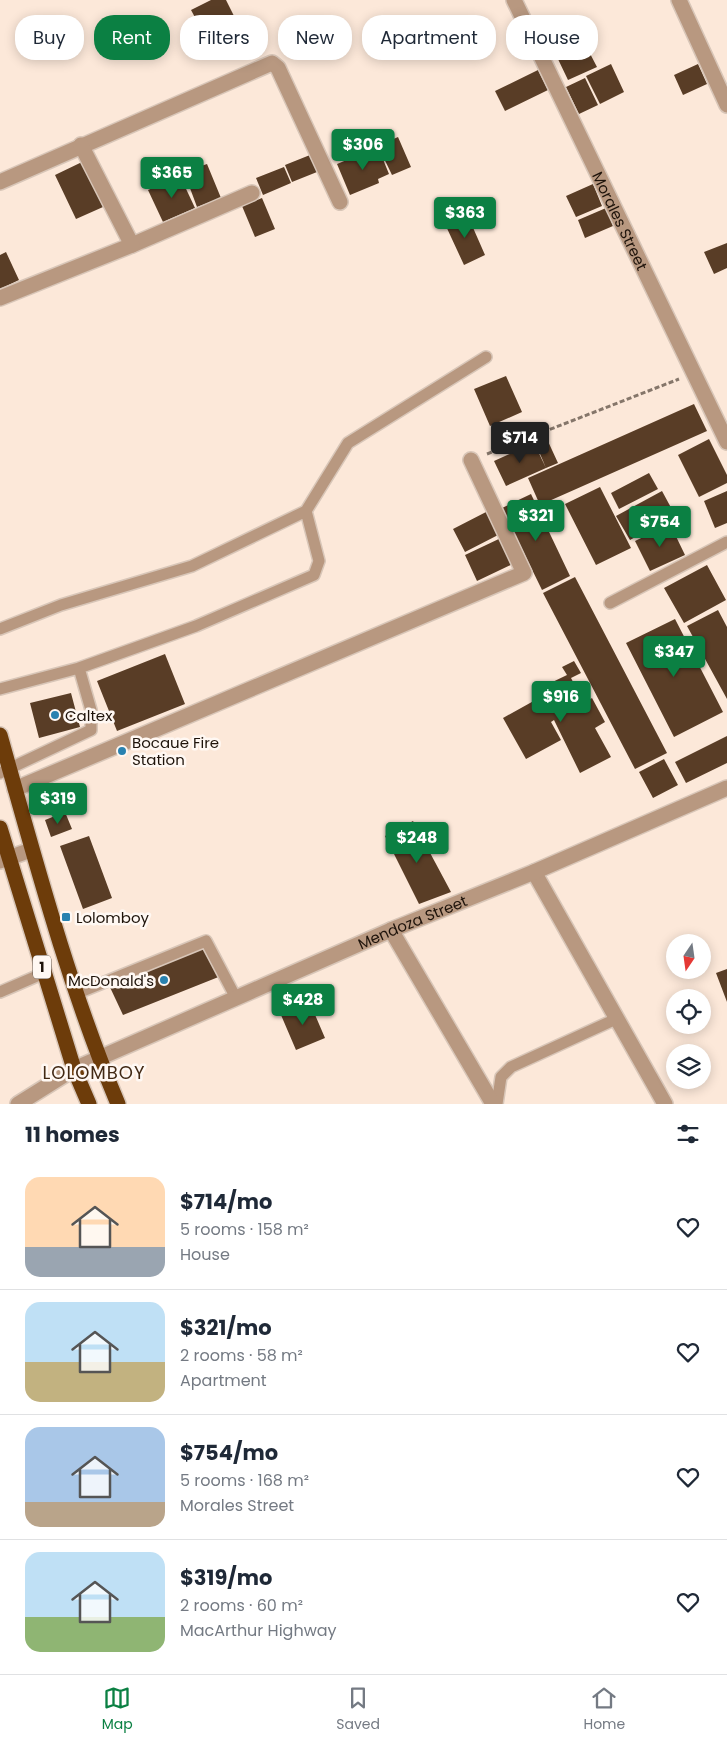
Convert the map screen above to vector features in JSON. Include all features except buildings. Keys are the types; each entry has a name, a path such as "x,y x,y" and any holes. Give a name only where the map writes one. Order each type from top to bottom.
{"highway":[{"name":"1","path":"0,735 5,771 15,789 31,850 99,1059 118,1104"},
{"name":"1","path":"0,828 4,860 44,973 74,1069 89,1104"}],"street":[{"name":"Morales Street","path":"514,0 727,442"},
{"path":"679,0 726,100"},
{"path":"0,182 272,63 278,68 340,202"},
{"path":"82,145 132,244"},
{"path":"0,298 252,193"},
{"path":"15,789 524,573 471,460"},
{"name":"Mendoza Street","path":"18,1104 74,1069 391,930 726,791"},
{"path":"4,860 31,850"},
{"path":"534,872 665,1104"},
{"path":"391,930 493,1104"}],"lane":[{"path":"0,628 61,604 192,566 306,511 348,443 486,357"},
{"path":"0,689 79,668 196,626 314,575 319,561 306,511"},
{"path":"610,603 727,542"},
{"path":"5,771 91,730 91,710 79,668"},
{"path":"78,993 206,941 236,998"},
{"path":"0,992 44,973"},
{"path":"497,1104 501,1077 512,1067 616,1019"}],"path":[{"path":"471,460 694,374"}],"place":[{"name":"Caltex","path":"55,715"},
{"name":"Bocaue Fire Station","path":"122,751"},
{"name":"Lolomboy","path":"66,917"},
{"name":"McDonald's","path":"164,980"}],"district":[{"name":"LOLOMBOY","path":"94,1072"}]}
